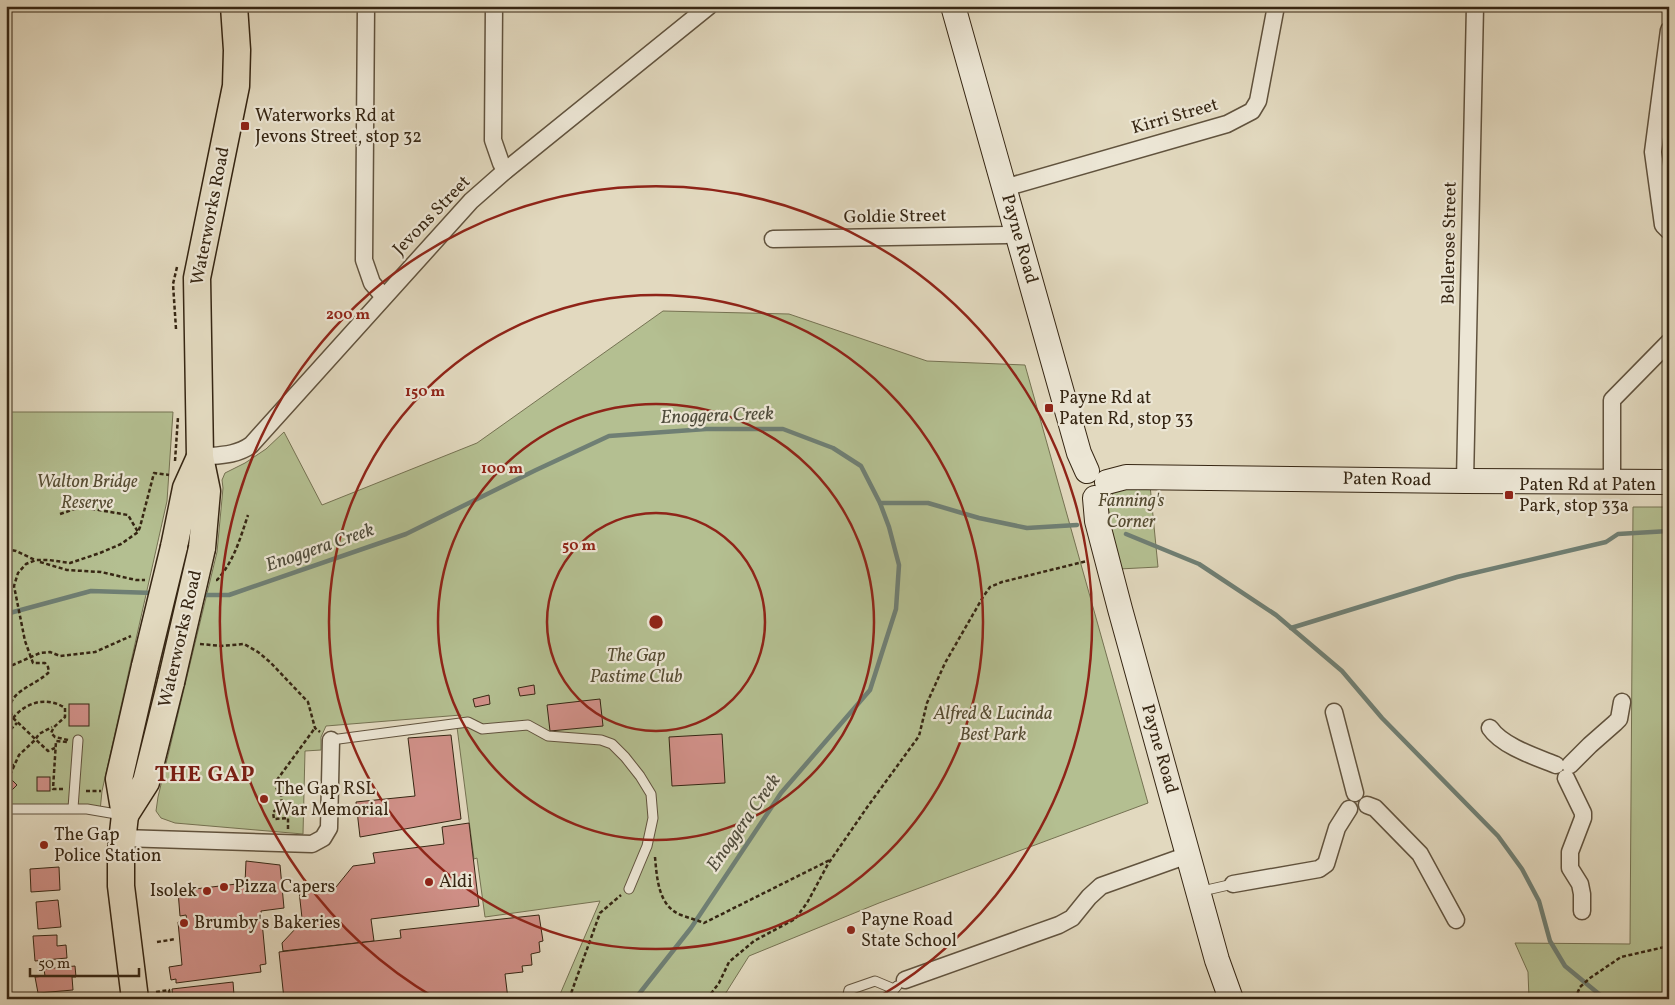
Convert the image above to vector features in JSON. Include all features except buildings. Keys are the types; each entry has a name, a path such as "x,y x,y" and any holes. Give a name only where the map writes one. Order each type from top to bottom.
{"main road":[{"name":"Waterworks Road","path":"145,995 121,886 123,827 119,779 174,547 186,488 197,278 236,86 237,50 234,6"},
{"name":"Payne Road","path":"953,6 1079,453 1096,484 1097,521 1120,610 1217,960 1231,999"},
{"name":"Waterworks Road","path":"123,827 146,782 202,548 208,491 187,458"},
{"name":"Paten Road","path":"1096,484 1126,477 1465,482 1669,482"}],"street":[{"path":"366,6 364,260 372,282 384,297"},
{"path":"494,6 494,140 505,171"},
{"name":"Jevons Street","path":"187,458 230,455 245,450 251,445 470,201 709,6"},
{"name":"Kirri Street","path":"1004,188 1227,124 1252,111 1258,101 1276,6"},
{"name":"Bellerose Street","path":"1465,482 1475,6"},
{"path":"1669,30 1653,152 1663,225 1669,231"},
{"name":"Goldie Street","path":"773,239 979,236 1017,233"},
{"path":"1612,482 1612,400 1669,342"},
{"path":"1564,769 1590,744 1615,724 1619,719 1622,702"},
{"path":"1334,712 1355,793"},
{"path":"1490,728 1494,734 1521,751 1564,769 1583,813 1583,818 1570,852 1570,868 1580,884 1582,911"},
{"path":"123,827 288,844 312,844 323,838 329,828 331,740"},
{"path":"1355,793 1362,794 1366,798 1367,805 1361,812 1355,813 1348,806 1348,800 1355,793"},
{"path":"1367,805 1375,808 1420,854 1456,920"},
{"path":"1233,884 1319,870 1326,864 1338,828 1350,809"},
{"path":"900,984 1059,925 1072,918 1089,897 1101,886 1188,855"}],"lane":[{"path":"331,740 468,722 482,729 528,726 548,736 601,740 612,744 626,758 651,794 653,818 647,846 629,889"},
{"path":"73,808 74,741"},
{"path":"6,809 87,809 123,827"},
{"path":"1198,892 1233,884"},
{"path":"847,999 849,990 875,981 900,984"},
{"path":"886,999 900,984"}],"path":[{"path":"174,467 187,458"},
{"path":"55,748 48,752 7,712 6,706 12,695 49,672 48,666 45,663 35,664 30,657 14,586 18,573 26,564 36,560 70,563 121,544 138,532 146,509 154,473 173,475"},
{"path":"60,514 81,507 121,513 128,515 138,532"},
{"path":"208,580 217,580 228,568 248,515"},
{"path":"6,549 68,570 101,572 136,580 154,580"},
{"path":"707,999 719,983 728,962 754,941 795,919 807,903 831,860 919,736 927,703 945,663 990,587 1002,582 1089,561 1090,566"},
{"path":"6,668 30,657"},
{"path":"6,780 19,755 39,734 54,727 65,717 65,708 52,702 36,702 27,705 13,718"},
{"path":"6,734 17,723"},
{"path":"54,727 51,733 53,736 74,741"},
{"path":"288,844 288,818 274,819 273,812 282,806 281,796 274,784 315,728"},
{"path":"6,766 14,765"},
{"path":"647,846 655,849 658,888 670,908 680,915 704,922 831,860"},
{"path":"570,999 600,913 629,889"},
{"path":"157,942 176,939"},
{"path":"1575,999 1580,987 1621,957 1669,946"},
{"path":"145,995 169,990 170,999"}],"green space":[{"path":"663,311 789,314 927,361 1025,365 1148,803 879,903 749,956 722,999 558,999 600,901 485,917 477,858 474,859 457,727 461,715 326,726 321,737 321,750 305,751 303,834 175,823 161,818 156,811 158,797 217,552 223,488 222,480 225,473 266,449 284,432 322,505 477,443"},
{"name":"Walton Bridge Reserve","path":"6,412 173,412 167,501 102,791 100,811 6,809"},
{"name":"Fanning's Corner","path":"1116,485 1150,485 1158,567 1119,569 1108,507"},
{"path":"1633,507 1669,507 1669,999 1529,999 1528,972 1515,943 1630,944"}],"waterway":[{"name":"Enoggera Creek","path":"200,595 229,595 406,534 609,436 706,429 783,429 833,448 861,466 880,503 889,527 899,565 896,609 870,690 781,793 691,928 635,999"},
{"path":"880,503 928,503 979,518 1027,528 1077,525"},
{"path":"1291,628 1457,577 1606,542 1618,534 1669,531"},
{"path":"1126,534 1199,564 1276,615 1342,671 1382,718 1498,836 1522,869 1539,901 1550,941 1565,966 1605,999"},
{"name":"Enoggera Creek","path":"6,614 91,591 154,593"}],"place":[{"name":"Waterworks Rd at Jevons Street, stop 32","path":"245,126"},
{"name":"Payne Rd at Paten Rd, stop 33","path":"1049,408"},
{"name":"Paten Rd at Paten Park, stop 33a","path":"1509,495"},
{"name":"The Gap RSL War Memorial","path":"264,799"},
{"name":"The Gap Police Station","path":"44,845"},
{"name":"Aldi","path":"429,882"},
{"name":"Pizza Capers","path":"224,887"},
{"name":"Isolek","path":"207,891"},
{"name":"Brumby's Bakeries","path":"184,923"},
{"name":"Payne Road State School","path":"851,930"}],"district":[{"name":"THE GAP","path":"205,775"}],"park label":[{"name":"The Gap Pastime Club","path":"636,666"},
{"name":"Alfred & Lucinda Best Park","path":"993,724"}]}
